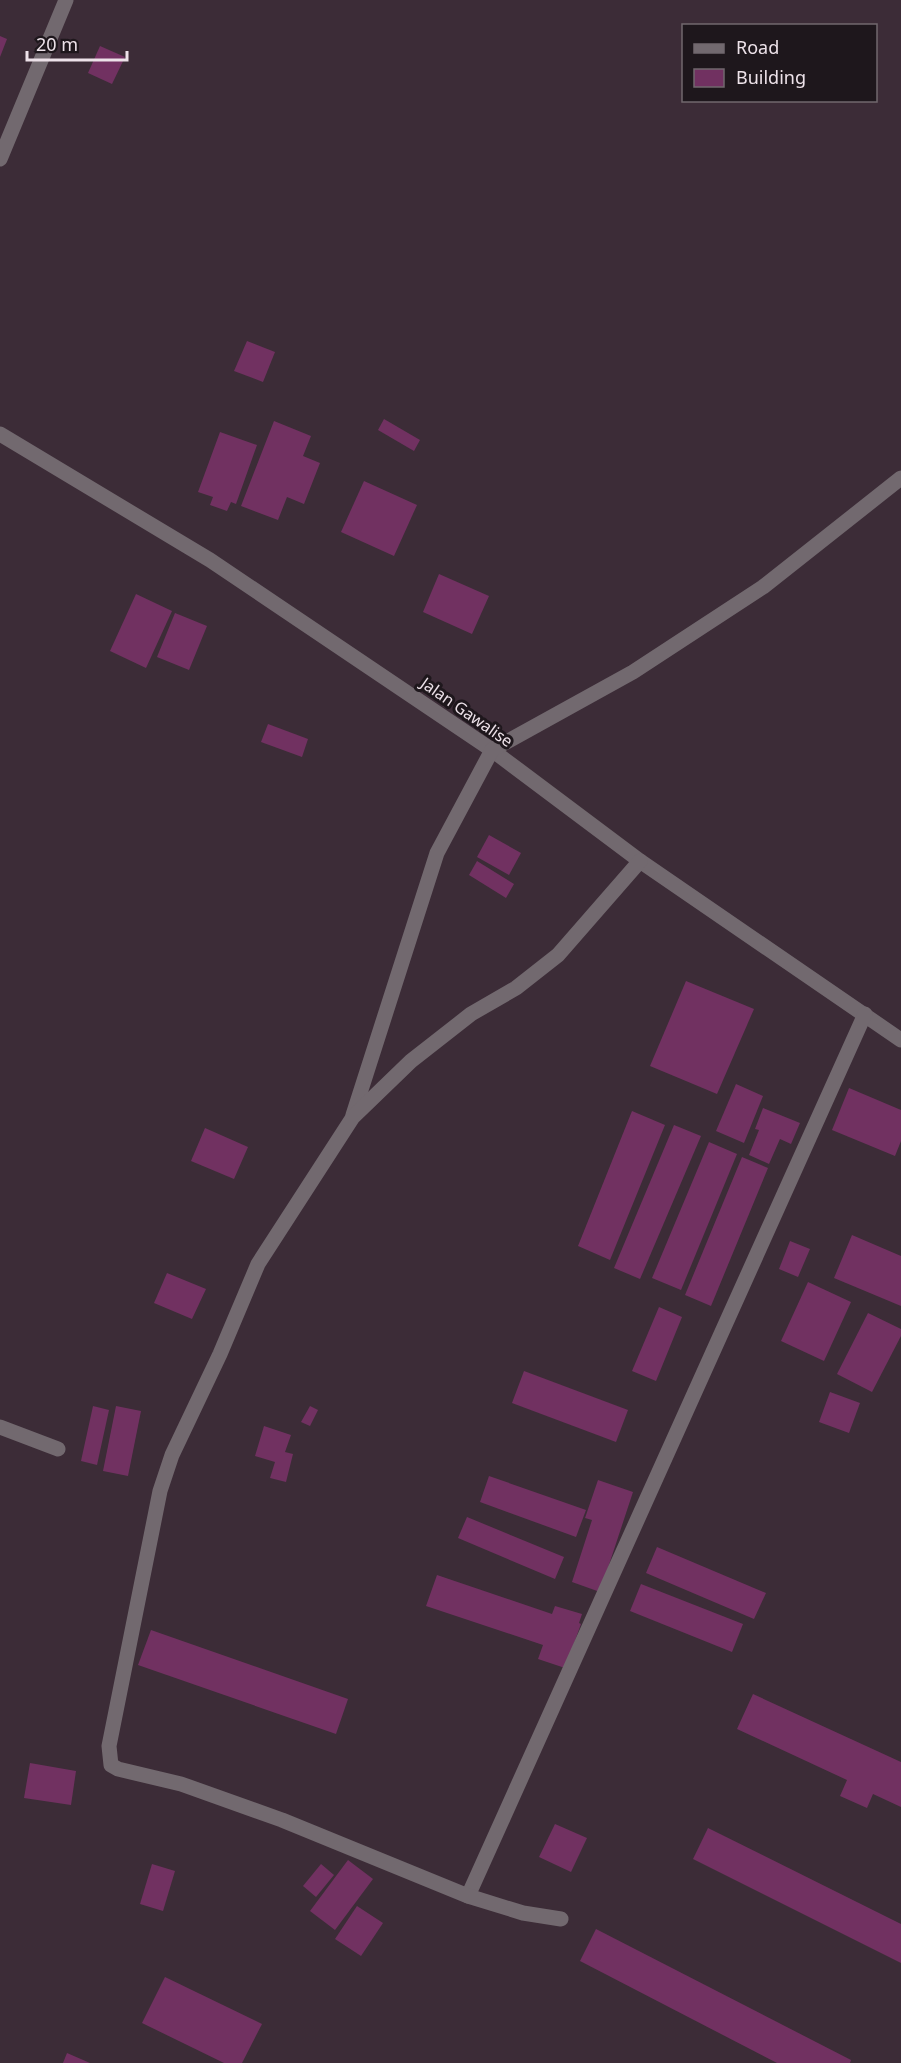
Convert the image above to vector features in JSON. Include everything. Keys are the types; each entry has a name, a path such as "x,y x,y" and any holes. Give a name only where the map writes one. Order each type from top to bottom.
{"street":[{"path":"0,159 5,131 66,0"},
{"name":"Jalan Gawalise","path":"0,434 210,560 492,750 640,861 901,1040"},
{"path":"353,1117 437,853 492,750 633,672 763,587 901,478"},
{"path":"561,1919 523,1913 468,1896 282,1820 181,1784 118,1769 111,1765 109,1756 160,1491 172,1455 220,1354 258,1264 353,1117 411,1061 471,1014 516,988 558,955 640,861"},
{"path":"468,1896 865,1014"},
{"path":"0,1427 58,1449"}],"building":[{"path":"0,36 7,39 0,57"},
{"path":"100,46 125,57 112,84 88,73"},
{"path":"247,341 275,352 263,382 234,371"},
{"path":"384,419 420,440 414,451 378,430"},
{"path":"274,421 311,436 303,456 320,463 304,504 287,497 278,520 241,506"},
{"path":"220,432 257,445 236,504 231,502 227,511 210,505 213,497 198,492"},
{"path":"364,481 417,505 394,556 341,532"},
{"path":"439,574 489,596 472,634 423,612"},
{"path":"136,594 172,611 146,668 110,651"},
{"path":"175,613 207,626 189,670 157,657"},
{"path":"268,724 308,739 302,757 261,742"},
{"path":"489,835 521,853 509,875 477,857"},
{"path":"477,861 514,884 506,898 469,875"},
{"path":"686,981 754,1009 717,1094 650,1066"},
{"path":"736,1084 763,1096 744,1143 716,1131"},
{"path":"849,1088 901,1110 901,1141 895,1156 832,1130"},
{"path":"763,1108 800,1123 791,1144 780,1139 769,1164 749,1155 759,1130 755,1129"},
{"path":"632,1111 665,1125 610,1260 578,1246"},
{"path":"674,1125 701,1136 640,1279 614,1268"},
{"path":"205,1128 248,1147 234,1179 191,1161"},
{"path":"709,1142 737,1154 681,1290 652,1278"},
{"path":"742,1157 768,1168 711,1306 685,1295"},
{"path":"852,1235 901,1256 901,1306 834,1278"},
{"path":"790,1241 810,1249 798,1277 779,1269"},
{"path":"167,1273 206,1289 192,1319 154,1303"},
{"path":"808,1282 851,1302 824,1361 781,1341"},
{"path":"659,1307 682,1317 656,1381 632,1371"},
{"path":"868,1313 901,1329 901,1336 872,1392 837,1374"},
{"path":"524,1371 628,1410 616,1442 512,1403"},
{"path":"830,1392 860,1403 849,1433 819,1422"},
{"path":"93,1406 109,1410 97,1465 81,1461"},
{"path":"116,1406 141,1411 128,1476 103,1471"},
{"path":"310,1406 318,1410 310,1426 301,1422"},
{"path":"264,1426 291,1435 285,1452 293,1454 286,1482 270,1478 275,1462 255,1456"},
{"path":"489,1476 586,1510 576,1537 480,1502"},
{"path":"598,1480 633,1492 600,1592 572,1582 592,1520 585,1518"},
{"path":"467,1517 564,1557 555,1579 458,1538"},
{"path":"657,1547 766,1593 754,1619 646,1573"},
{"path":"437,1575 552,1614 555,1606 582,1614 579,1623 581,1624 565,1668 538,1659 543,1645 426,1606"},
{"path":"641,1584 743,1624 732,1652 630,1611"},
{"path":"151,1630 348,1699 336,1734 138,1665"},
{"path":"753,1694 901,1762 901,1807 873,1794 867,1808 840,1796 847,1780 737,1729"},
{"path":"30,1763 76,1771 71,1805 24,1798"},
{"path":"555,1824 587,1838 571,1872 539,1857"},
{"path":"708,1828 901,1924 901,1963 693,1859"},
{"path":"348,1860 373,1879 335,1930 310,1911"},
{"path":"152,1864 175,1871 163,1911 140,1904"},
{"path":"321,1864 334,1875 316,1897 303,1886"},
{"path":"357,1906 383,1923 361,1956 335,1939"},
{"path":"596,1929 851,2060 850,2063 777,2063 580,1961"},
{"path":"165,1977 262,2024 242,2063 224,2063 142,2023"},
{"path":"67,2053 90,2063 63,2063"}]}
